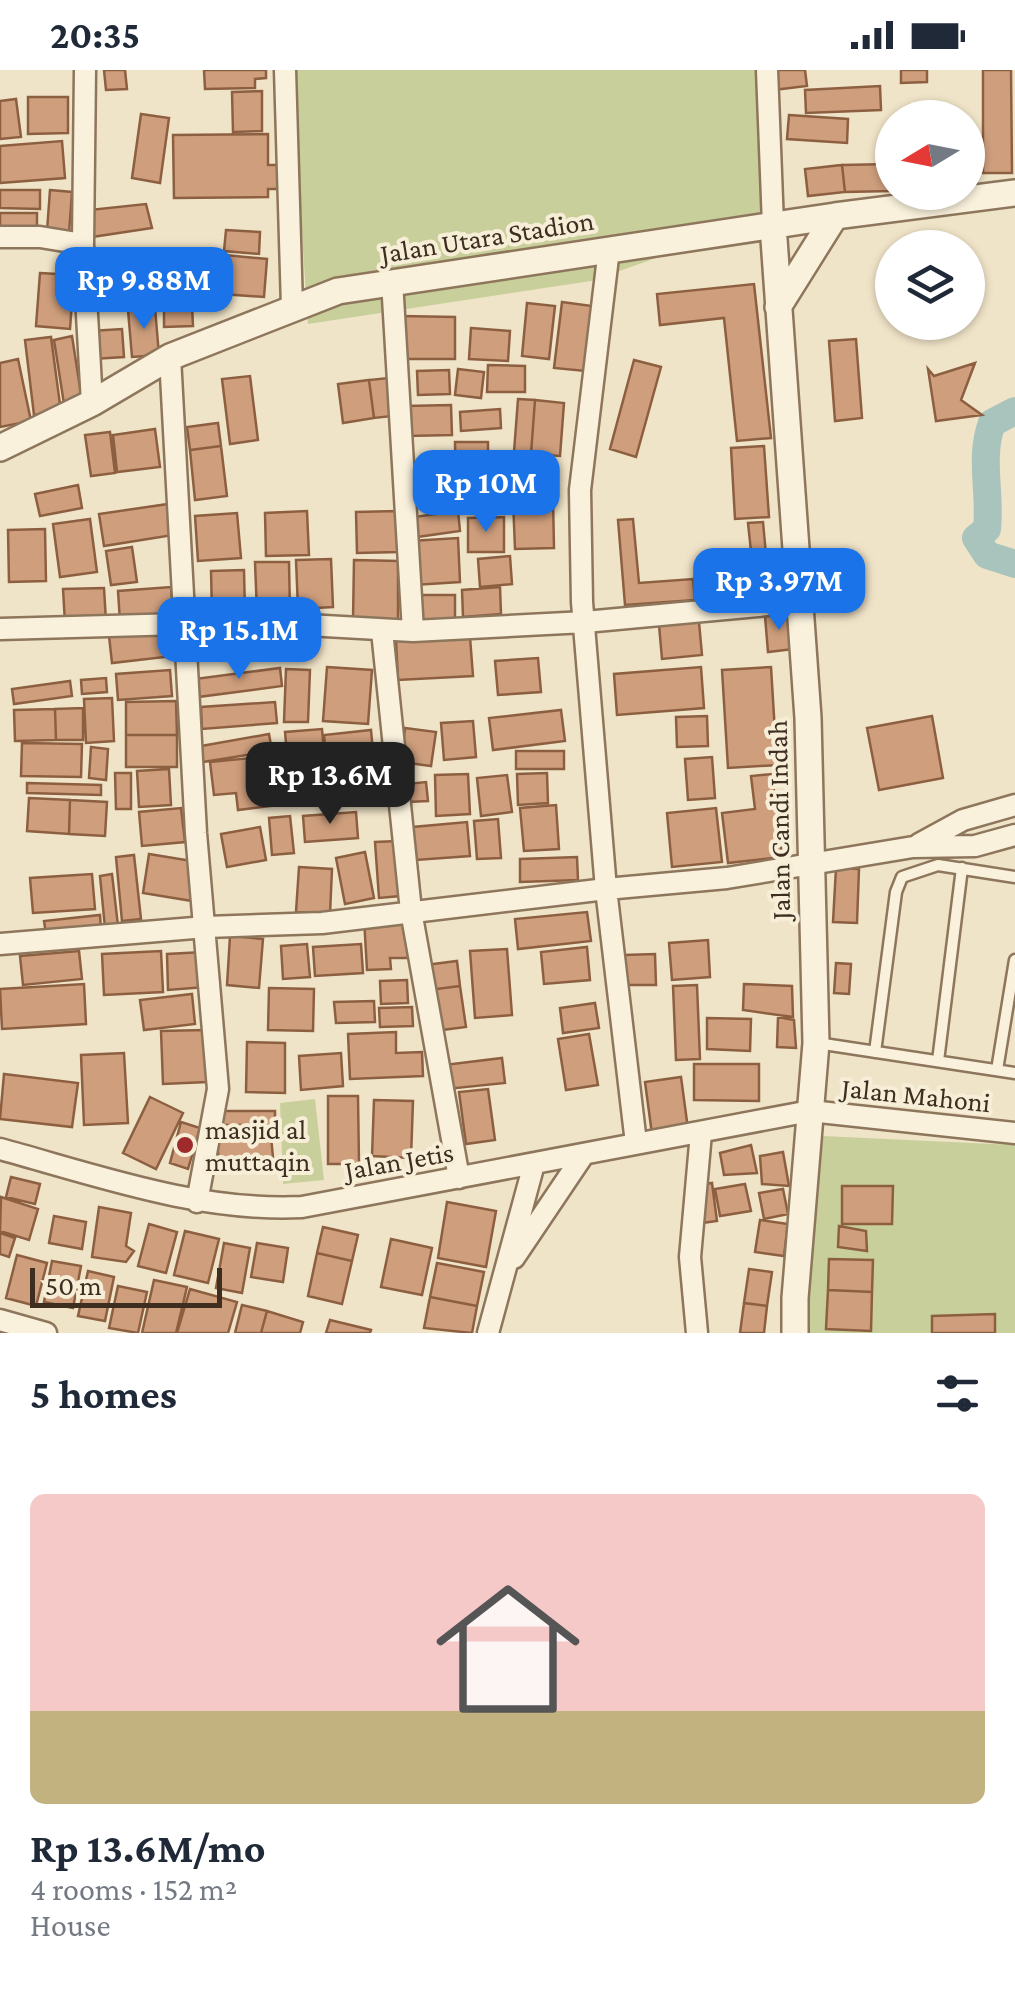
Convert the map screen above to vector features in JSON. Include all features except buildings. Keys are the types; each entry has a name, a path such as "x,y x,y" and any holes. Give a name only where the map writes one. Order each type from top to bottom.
{"street":[{"path":"85,70 83,244 92,402"},
{"path":"284,70 292,307"},
{"path":"767,70 773,225"},
{"name":"Jalan Utara Stadion","path":"0,448 170,358 338,291 835,216 1015,193"},
{"path":"778,307 835,216"},
{"name":"Jalan Candi Indah","path":"773,225 808,718 816,1043 794,1298 795,1333"},
{"path":"0,237 40,237 83,244"},
{"path":"609,249 580,490 582,602 606,890 636,1143"},
{"path":"392,281 413,631"},
{"path":"170,358 196,833 218,1089 197,1202"},
{"path":"0,628 254,622 413,631 585,622 800,602"},
{"path":"382,631 411,911 459,1178"},
{"path":"913,847 964,820 1015,805"},
{"path":"0,944 206,927 322,923 810,866 913,847 975,846 1015,835"},
{"name":"Jalan Jetis","path":"0,1149 197,1202 262,1209 302,1208 810,1112"},
{"name":"Jalan Mahoni","path":"810,1112 1015,1133"},
{"path":"697,1333 690,1258 701,1133"},
{"path":"504,1271 584,1154"},
{"path":"488,1333 534,1164"},
{"path":"0,1320 46,1333"}],"lane":[{"path":"876,1052 896,892 902,878 938,864 1015,877"},
{"path":"938,1061 962,868"},
{"path":"996,1070 1015,960"},
{"path":"816,1043 1015,1072"}],"green space":[{"path":"291,70 760,70 764,220 591,281 308,324"},
{"path":"315,1099 324,1180 283,1184 280,1103"},
{"path":"801,1135 1015,1145 1015,1333 789,1333"}],"waterway":[{"path":"1015,411 992,423 988,436 987,529 976,538 987,555 1015,564"}],"place":[{"name":"masjid al muttaqin","path":"185,1145"}]}
